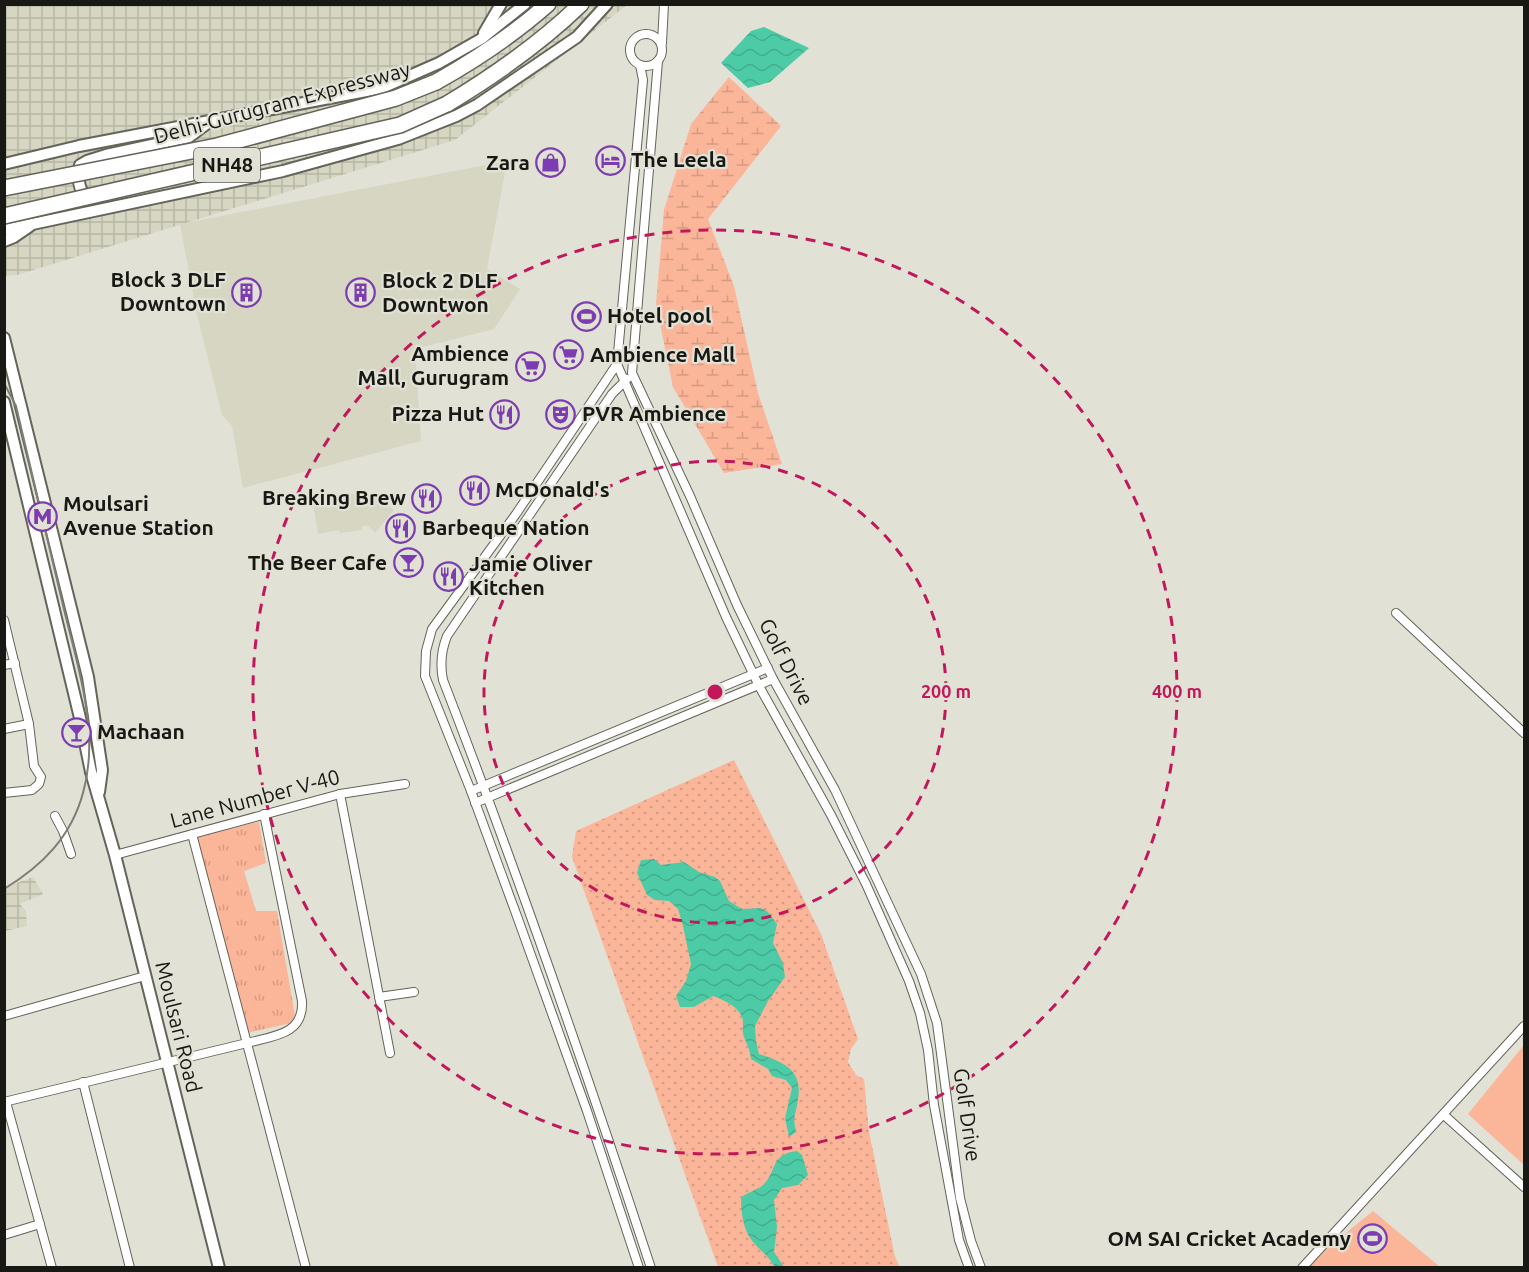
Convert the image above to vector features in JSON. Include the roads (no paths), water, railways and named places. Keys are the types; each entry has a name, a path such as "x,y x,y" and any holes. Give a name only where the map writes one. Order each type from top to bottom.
{"highway":[{"name":"Delhi-Gurugram Expressway","path":"4,188 217,146 396,98 436,82 478,59 517,31 548,4"},
{"name":"Delhi-Gurugram Expressway","path":"4,216 400,125 447,104 515,61 558,27 581,4"}],"main road":[{"path":"481,39 501,4"},
{"path":"4,164 79,146 382,88 439,63 481,39 525,4"},
{"path":"4,230 283,171 398,139 477,105 577,37 607,4"},
{"path":"108,208 91,203 81,192 78,170 83,163 106,155 189,137 210,121"},
{"path":"4,241 36,223"},
{"name":"Moulsari Road","path":"4,338 88,677 102,771 99,795"},
{"name":"Moulsari Road","path":"4,402 91,772 115,855 219,1268"}],"street":[{"path":"651,1268 598,1107 489,798 443,680 441,660 443,644 447,636 612,394 632,373 658,61 662,53 664,4"},
{"path":"639,1268 587,1111 518,919 476,803 425,676 426,651 430,633 516,514 616,364 626,284 643,80 640,65 632,58 630,48 634,39 642,34 651,34 662,44"},
{"path":"640,65 652,65 658,61"},
{"name":"Golf Drive","path":"616,364 705,571 753,674 866,884 909,981 921,1013 934,1105 959,1240 969,1268"},
{"name":"Golf Drive","path":"632,373 773,680 835,790 918,966 937,1023 946,1102 966,1222 981,1268"},
{"path":"705,571 720,566"},
{"path":"1396,613 1524,733"},
{"path":"4,620 29,724 34,766 40,777 39,784 32,790 4,793"},
{"path":"4,665 15,663"},
{"path":"471,791 768,668"},
{"path":"476,803 773,680"},
{"path":"4,729 29,724"},
{"name":"Lane Number V-40","path":"115,855 340,794 405,784"},
{"path":"340,794 390,1053"},
{"path":"52,1268 5,1102 247,1043 284,1032 295,1027 301,1019 303,1010 264,814"},
{"path":"55,816 71,854"},
{"path":"192,834 306,1268"},
{"path":"518,919 530,915"},
{"path":"4,1016 145,976"},
{"path":"379,997 414,992"},
{"path":"1302,1268 1524,1026"},
{"path":"83,1082 130,1268"},
{"path":"934,1105 946,1102"},
{"path":"587,1111 598,1107"},
{"path":"1444,1115 1524,1187"},
{"path":"4,1235 40,1224"}],"water":[{"path":"764,27 809,48 770,82 748,88 721,63 751,31"},
{"name":"Hotel pool","path":"581,302 594,304 592,330 579,329"},
{"path":"654,859 661,865 684,862 699,872 715,877 720,881 729,901 742,909 761,908 768,912 777,924 773,943 783,963 785,977 768,1001 755,1026 759,1054 784,1064 798,1081 798,1099 794,1118 796,1132 789,1137 785,1118 792,1088 786,1080 772,1076 768,1069 751,1059 743,1035 740,1013 732,1005 713,996 694,1007 680,1007 676,996 686,981 691,964 678,909 669,901 655,900 647,895 637,873 641,860"},
{"path":"797,1151 802,1155 808,1175 798,1185 782,1188 774,1200 777,1227 774,1252 784,1267 775,1267 747,1232 742,1215 741,1197 767,1181 782,1156"}],"railway":[{"path":"4,383 16,406 80,672 88,721 89,745 88,769 83,793 78,809 63,837 43,860 4,889"}],"place":[{"name":"The Leela","path":"610,160"},
{"name":"Zara","path":"551,163"},
{"name":"Block 3 DLF Downtown","path":"247,292"},
{"name":"Block 2 DLF Downtwon","path":"361,293"},
{"name":"Hotel pool","path":"586,316"},
{"name":"Ambience Mall","path":"569,355"},
{"name":"Ambience Mall, Gurugram","path":"530,366"},
{"name":"Pizza Hut","path":"505,414"},
{"name":"PVR Ambience","path":"561,414"},
{"name":"McDonald's","path":"474,490"},
{"name":"Breaking Brew","path":"427,498"},
{"name":"Moulsari Avenue Station","path":"42,516"},
{"name":"Barbeque Nation","path":"401,528"},
{"name":"The Beer Cafe","path":"408,563"},
{"name":"Jamie Oliver Kitchen","path":"448,576"},
{"name":"Machaan","path":"76,732"},
{"name":"OM SAI Cricket Academy","path":"1372,1239"}]}
